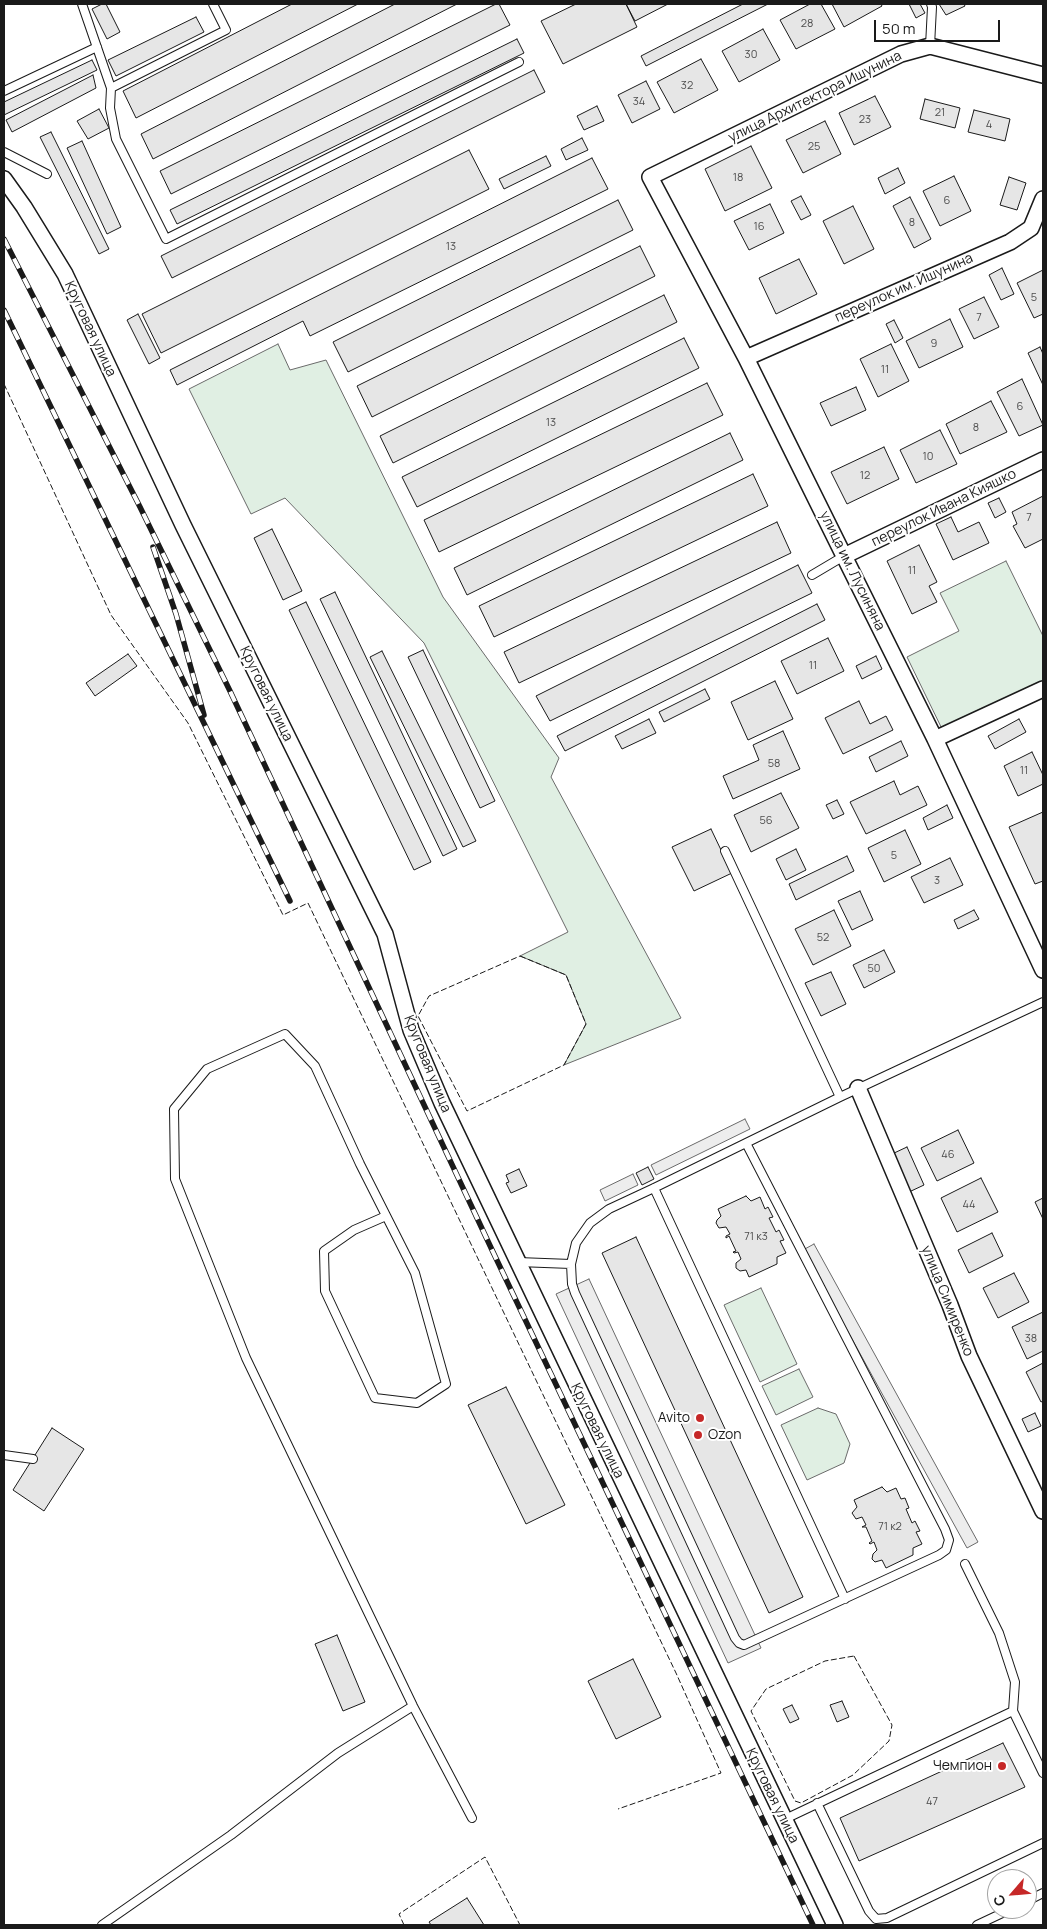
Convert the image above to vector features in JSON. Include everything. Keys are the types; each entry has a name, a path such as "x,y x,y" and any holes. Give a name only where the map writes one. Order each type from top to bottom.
{"street":[{"name":"улица Архитектора Ишунина","path":"650,177 900,54 930,46 1043,75"},
{"name":"улица им. Лусиняна","path":"650,177 746,358 934,739 1043,970"},
{"name":"Круговая улица","path":"4,179 24,207 65,274 182,525 385,934 410,1030 442,1103 516,1262 835,1925"},
{"name":"переулок им. Ишунина","path":"746,358 1010,242 1031,228 1043,199"},
{"name":"переулок Ивана Кияшко","path":"844,556 1043,460"},
{"path":"934,739 1043,689"},
{"name":"улица Симиренко","path":"858,1088 950,1305 969,1356 1043,1511"}],"lane":[{"path":"82,4 110,88 110,108 116,139 166,239 519,62"},
{"path":"110,88 226,30 213,4"},
{"path":"930,46 931,4"},
{"path":"4,92 97,47"},
{"path":"4,152 47,174"},
{"path":"812,575 844,556"},
{"path":"725,851 840,1097"},
{"path":"746,1143 946,1529 949,1540 946,1550 939,1555 744,1645 739,1643 575,1294 572,1284 571,1264 576,1243 590,1223 609,1210 858,1088 1043,1002"},
{"path":"386,1216 354,1230 324,1251 325,1290 375,1398 417,1403 446,1384 415,1273 315,1066 285,1034 207,1069 174,1109 175,1178 246,1358 413,1706 472,1818"},
{"path":"654,1188 845,1599"},
{"path":"516,1262 571,1264"},
{"path":"4,1455 33,1459"},
{"path":"965,1564 999,1633 1015,1682 1013,1711 1043,1773"},
{"path":"102,1925 232,1834 338,1753 413,1706"},
{"path":"783,1820 1013,1711"},
{"path":"818,1803 869,1911 876,1920 886,1918 1043,1843"},
{"path":"977,1925 990,1919"}],"green space":[{"path":"278,344 290,370 326,360 443,597 559,758 551,777 681,1018 564,1065 586,1024 566,975 520,956 568,932 424,643 285,498 251,514 189,389"},
{"path":"1006,561 1043,636 1043,683 944,733 907,657 959,631 940,593"},
{"path":"761,1288 797,1364 760,1382 724,1305"},
{"path":"799,1369 813,1397 776,1415 762,1386"},
{"path":"818,1408 836,1414 850,1444 844,1463 807,1480 781,1425"}],"shaded area":[{"path":"745,1119 750,1129 656,1175 651,1165"},
{"path":"633,1174 638,1185 605,1201 600,1190"},
{"path":"814,1244 978,1542 967,1548 803,1250"},
{"path":"589,1279 761,1648 728,1663 556,1294"}],"building":[{"path":"106,4 120,32 107,39 92,9"},
{"path":"292,4 358,4 136,118 123,91"},
{"path":"395,4 457,4 153,159 141,134"},
{"path":"499,4 510,25 171,194 160,171"},
{"path":"576,4 626,4 637,27 563,64 541,21"},
{"path":"626,4 668,4 635,21"},
{"path":"743,4 768,4 646,66 641,56"},
{"path":"810,4 821,4 835,29 796,49 780,20"},
{"path":"832,4 881,4 882,6 844,27"},
{"path":"909,4 920,4 925,13 916,18"},
{"path":"939,4 964,4 965,6 946,15"},
{"path":"196,17 204,32 116,76 108,60"},
{"path":"763,29 780,60 739,82 722,51"},
{"path":"517,39 524,53 177,224 170,210"},
{"path":"701,59 718,90 674,113 657,82"},
{"path":"92,60 97,70 4,115 4,102"},
{"path":"534,70 545,92 172,278 161,256"},
{"path":"93,75 96,88 12,132 6,120"},
{"path":"646,81 660,109 632,123 618,95"},
{"path":"875,96 891,127 854,145 839,113"},
{"path":"925,99 960,108 955,128 920,119"},
{"path":"597,106 604,121 584,130 577,116"},
{"path":"99,109 109,128 88,139 77,121"},
{"path":"974,110 1010,119 1005,141 968,132"},
{"path":"825,121 841,154 803,173 786,140"},
{"path":"51,132 109,249 99,254 40,137"},
{"path":"582,138 588,150 566,160 561,149"},
{"path":"82,141 121,227 107,234 67,148"},
{"path":"751,146 772,188 725,211 705,169"},
{"path":"469,150 489,189 161,353 142,314"},
{"path":"546,156 551,166 504,189 499,179"},
{"path":"592,158 608,189 310,336 303,321 177,385 170,370"},
{"path":"898,168 905,183 885,194 878,178"},
{"path":"954,176 971,211 940,226 923,191"},
{"path":"1009,177 1026,183 1017,210 1000,205"},
{"path":"801,196 811,215 801,220 791,201"},
{"path":"910,197 931,239 914,248 893,206"},
{"path":"618,200 633,230 348,372 333,342"},
{"path":"770,204 784,233 749,250 734,221"},
{"path":"853,206 874,249 844,264 823,221"},
{"path":"640,246 655,276 372,417 357,386"},
{"path":"799,259 817,294 776,314 759,278"},
{"path":"1002,268 1014,294 1001,300 989,275"},
{"path":"1043,270 1043,314 1034,318 1017,283"},
{"path":"664,295 677,322 393,463 380,436"},
{"path":"984,297 999,327 974,339 959,309"},
{"path":"138,314 160,358 149,364 127,320"},
{"path":"950,319 963,347 919,368 906,341"},
{"path":"894,320 903,338 895,343 886,324"},
{"path":"684,338 699,368 417,507 402,477"},
{"path":"891,344 909,381 878,397 860,359"},
{"path":"1040,347 1043,354 1043,385 1028,353"},
{"path":"1022,379 1043,425 1019,436 997,392"},
{"path":"707,383 723,415 439,552 424,520"},
{"path":"856,387 866,410 831,426 820,403"},
{"path":"991,401 1007,432 960,454 946,424"},
{"path":"940,430 957,464 916,483 900,450"},
{"path":"730,433 743,460 467,595 454,568"},
{"path":"884,447 899,479 847,504 831,472"},
{"path":"753,474 768,506 494,637 479,606"},
{"path":"1043,496 1043,539 1025,548 1013,526 1017,524 1012,512"},
{"path":"999,498 1006,512 995,518 988,503"},
{"path":"951,517 958,532 979,522 989,543 953,560 936,524"},
{"path":"777,522 791,553 519,683 504,652"},
{"path":"272,529 302,591 283,600 254,538"},
{"path":"919,545 937,582 929,586 937,602 912,614 887,561"},
{"path":"798,565 812,593 550,721 536,696"},
{"path":"335,592 457,849 443,856 320,599"},
{"path":"306,602 431,862 414,870 289,610"},
{"path":"817,604 825,620 565,751 557,736"},
{"path":"828,638 844,671 797,694 781,661"},
{"path":"423,650 495,801 480,808 408,657"},
{"path":"382,651 476,841 463,847 370,657"},
{"path":"128,654 137,666 95,696 86,683"},
{"path":"876,656 882,669 862,679 856,666"},
{"path":"775,681 793,719 748,740 731,702"},
{"path":"705,689 710,699 664,722 659,712"},
{"path":"859,701 870,724 886,716 893,730 843,754 825,718"},
{"path":"649,719 656,733 622,749 615,736"},
{"path":"1019,719 1026,732 995,749 988,736"},
{"path":"783,731 800,769 733,799 723,776 759,760 753,745"},
{"path":"901,741 908,756 876,772 869,757"},
{"path":"1032,752 1043,775 1043,784 1018,796 1004,766"},
{"path":"894,781 900,795 918,786 927,805 866,834 850,802"},
{"path":"781,793 799,828 751,852 734,815"},
{"path":"837,800 844,814 833,819 826,805"},
{"path":"947,805 953,818 928,830 923,818"},
{"path":"1043,812 1043,881 1035,884 1009,827"},
{"path":"711,829 732,873 694,891 672,847"},
{"path":"905,830 921,864 884,882 868,848"},
{"path":"796,849 806,870 786,880 776,859"},
{"path":"847,856 854,871 796,900 789,884"},
{"path":"950,858 963,885 924,903 911,877"},
{"path":"860,891 873,920 852,930 838,901"},
{"path":"834,910 851,946 813,965 795,929"},
{"path":"974,910 979,919 958,929 954,920"},
{"path":"884,950 895,972 864,988 853,965"},
{"path":"831,972 846,1004 821,1016 805,983"},
{"path":"958,1130 974,1163 937,1181 921,1148"},
{"path":"907,1147 924,1185 909,1192 892,1154"},
{"path":"648,1167 654,1179 642,1185 636,1173"},
{"path":"519,1169 527,1186 511,1193 506,1183 509,1182 506,1175"},
{"path":"981,1178 998,1212 957,1232 941,1198"},
{"path":"746,1196 751,1201 760,1197 765,1209 768,1207 773,1217 769,1218 776,1232 779,1230 784,1240 780,1241 786,1253 777,1257 777,1264 749,1277 746,1270 740,1271 736,1268 736,1263 741,1259 738,1252 733,1252 736,1251 729,1236 726,1238 730,1234 726,1227 719,1228 716,1223 721,1216 718,1209"},
{"path":"1043,1198 1043,1219 1035,1202"},
{"path":"992,1233 1003,1256 969,1273 958,1250"},
{"path":"636,1237 803,1597 769,1613 602,1253"},
{"path":"1014,1273 1029,1302 998,1318 983,1288"},
{"path":"1043,1312 1043,1351 1027,1359 1012,1327"},
{"path":"1043,1363 1043,1401 1041,1402 1026,1372"},
{"path":"506,1387 565,1505 526,1524 468,1405"},
{"path":"1035,1413 1041,1426 1028,1432 1022,1419"},
{"path":"52,1428 84,1449 44,1511 13,1490"},
{"path":"882,1487 887,1492 896,1488 901,1499 905,1498 909,1508 906,1509 912,1523 915,1521 920,1531 916,1532 922,1544 913,1548 913,1555 886,1568 882,1560 875,1562 872,1559 873,1554 877,1550 874,1542 869,1543 872,1541 866,1527 862,1527 866,1525 862,1517 856,1519 852,1513 857,1507 854,1500"},
{"path":"337,1635 365,1702 343,1711 315,1644"},
{"path":"633,1659 661,1717 616,1739 588,1681"},
{"path":"842,1701 849,1717 837,1722 830,1705"},
{"path":"792,1705 799,1719 790,1723 783,1709"},
{"path":"1003,1743 1025,1787 859,1861 840,1818"},
{"path":"467,1898 484,1925 431,1925 429,1922"}],"railway":[{"path":"4,239 140,507 230,691 493,1252 813,1925"},
{"path":"4,310 290,901"},
{"path":"153,547 176,614 204,715"}],"fence":[{"path":"4,384 111,615 188,723 283,915 308,903 676,1673 721,1773 618,1809"},
{"path":"520,956 566,975 586,1024 564,1065 467,1111 418,1016 429,996 520,956"},
{"path":"854,1656 892,1725 889,1741 853,1775 801,1803 795,1801 751,1711 766,1689 825,1661 854,1656"},
{"path":"404,1925 399,1914 485,1857 520,1925"}],"place":[{"name":"Avito","path":"700,1418"},
{"name":"Ozon","path":"698,1435"},
{"name":"Чемпион","path":"1002,1766"}]}
